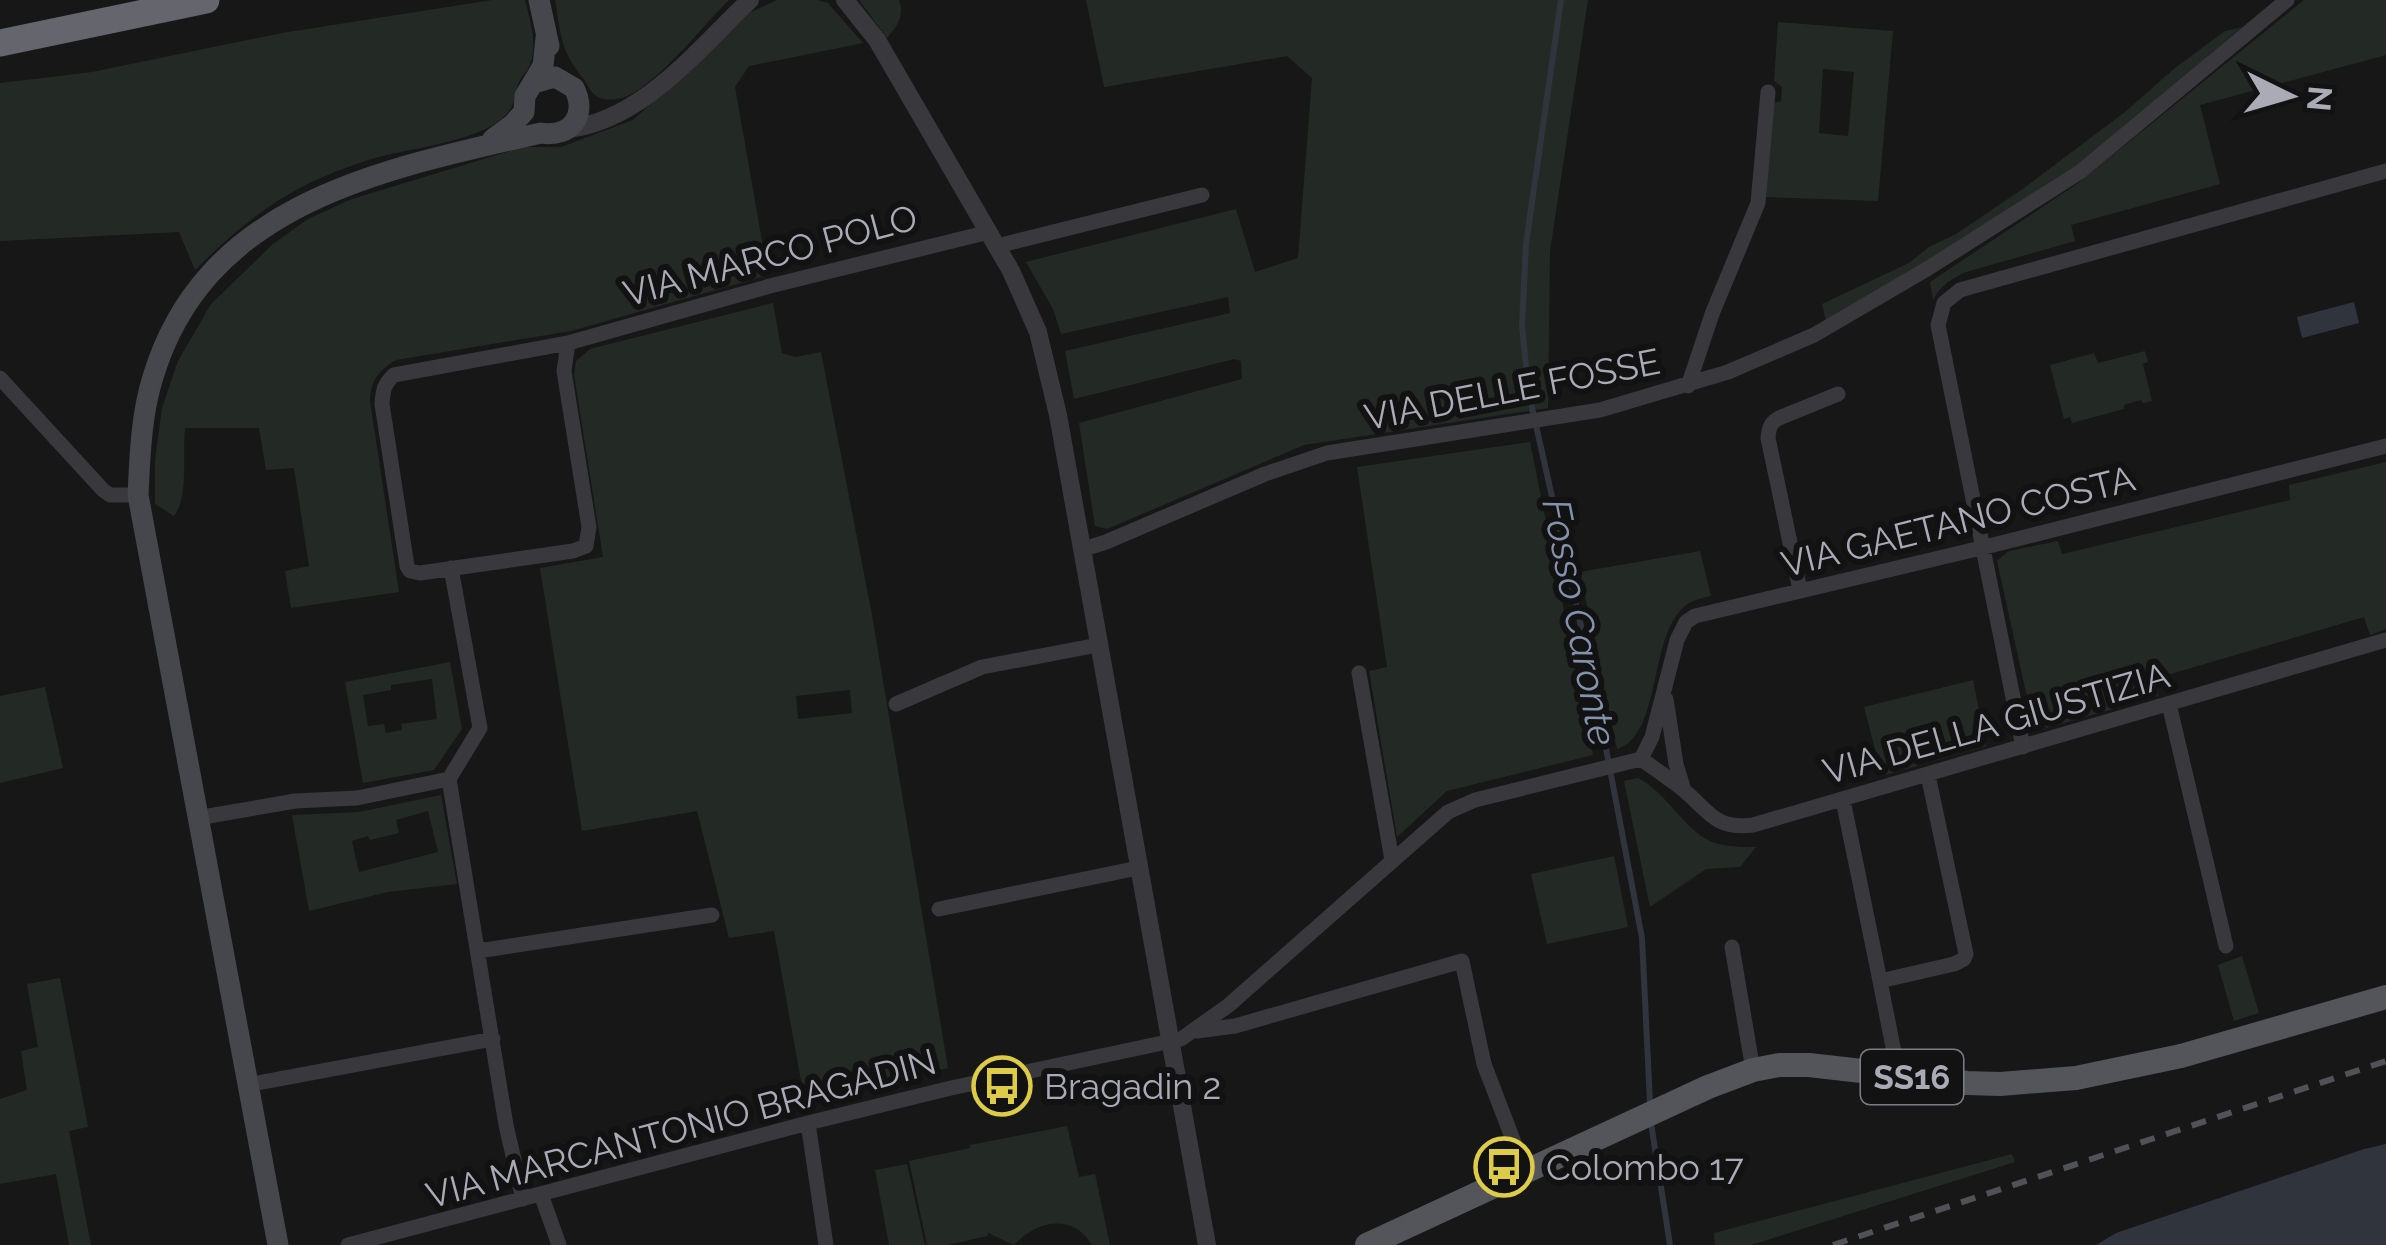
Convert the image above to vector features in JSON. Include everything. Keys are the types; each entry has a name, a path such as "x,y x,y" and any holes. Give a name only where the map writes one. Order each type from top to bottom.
{"highway":[{"path":"0,43 206,0"}],"main road":[{"path":"278,1245 138,495 144,414 152,377 180,311 200,283 226,257 298,205 340,187 482,146 555,134 577,120 580,102 556,70 539,3"},
{"path":"541,133 524,112 525,96 543,66 546,38"},
{"path":"534,83 548,77 562,79"},
{"path":"482,146 524,112"},
{"name":"SS16","path":"1366,1245 1753,1070 1793,1064 2000,1084 2076,1078 2201,1051 2386,997"}],"street":[{"path":"568,129 617,116 651,93 750,0"},
{"name":"VIA MARCO POLO","path":"845,0 878,40 993,239 1024,297 1049,370 1207,1245"},
{"name":"VIA DELLE FOSSE","path":"1081,550 1312,458 1600,410 1750,364 1814,334 2080,172 2287,0"},
{"path":"1688,386 1758,203 1768,92"},
{"path":"580,102 598,113 617,116"},
{"path":"2023,747 1938,325 1940,312 1960,290 2386,171"},
{"path":"993,239 1202,195"},
{"name":"VIA MARCO POLO","path":"568,343 564,371 589,527 586,546 415,573 407,566 382,391 404,371 568,343 770,286 993,239"},
{"path":"0,377 103,490 110,495 138,495"},
{"path":"1800,590 1768,429 1772,421 1838,394"},
{"name":"VIA GAETANO COSTA","path":"1641,759 1652,737 1677,640 1686,622 1706,612 2386,446"},
{"path":"452,568 480,728 449,779 506,1125 524,1199"},
{"name":"VIA DELLA GIUSTIZIA","path":"1641,759 1684,790 1711,818 1732,826 1753,825 2386,640"},
{"path":"896,704 982,667 1098,645"},
{"path":"1359,673 1392,860"},
{"path":"1665,688 1684,790"},
{"path":"2169,704 2226,946"},
{"path":"1195,1031 1448,812 1641,759"},
{"path":"1880,981 1954,964 1966,954 1928,775"},
{"path":"197,818 296,801 357,798 449,779"},
{"path":"1843,800 1894,1052 1894,1075"},
{"path":"939,909 1138,868"},
{"path":"478,951 712,915"},
{"path":"1732,947 1753,1070"},
{"path":"1195,1031 1235,1026 1462,961 1484,1064 1525,1172"},
{"name":"VIA MARCANTONIO BRAGADIN","path":"348,1245 808,1123 1012,1074 1170,1043 1195,1031"},
{"path":"247,1085 493,1039"},
{"path":"808,1123 826,1245"},
{"path":"541,1194 560,1245"}],"shaded area":[{"path":"492,0 525,0 533,48 512,106 488,127 375,158 314,181 250,220 195,270 179,232 0,241 0,83 92,72 282,33"},
{"path":"555,0 729,0 648,83 609,100 594,94 569,58"},
{"path":"777,0 828,3 863,43 749,66 735,87 768,275 571,331 396,360 384,368 374,382 370,401 399,592 291,608 285,571 309,566 294,468 266,470 259,428 185,428 179,508 174,516 155,504 162,408 178,361 211,304 273,244 308,219 352,199 523,147 561,147 633,120 751,12"},
{"path":"859,0 899,0 899,20 887,38"},
{"path":"1086,0 1588,0 1550,251 1548,408 1304,445 1107,529 1095,526 1079,423 1242,379 1241,361 1074,399 1065,351 1230,313 1228,297 1061,334 1053,309 1026,262 1236,209 1255,272 1298,258 1312,78 1287,56 1104,87"},
{"path":"2304,0 2386,0 2386,55 2200,105 2220,184 2071,225 2075,241 1966,272 1947,283 1933,300 1930,282 2077,184"},
{"path":"1778,22 1893,31 1878,201 1765,197 1772,104 1781,101 1782,87 1774,81","holes":["1823,69 1854,72 1848,136 1819,133"]},
{"path":"2242,27 2076,168 1977,234 1826,321 1822,304 1909,263 1956,234 2125,112 2225,31"},
{"path":"2354,302 2359,323 2302,338 2297,317"},
{"path":"773,303 782,353 795,357 821,352 872,615 948,1068 805,1103 774,931 729,938 697,811 582,831 540,568 603,557 574,375 576,361 590,349","holes":["850,690 852,713 798,719 796,696"]},
{"path":"2145,351 2148,362 2143,364 2152,401 2141,400 2072,423 2070,417 2064,419 2050,365 2094,353 2098,363"},
{"path":"1530,442 1593,755 1447,791 1397,837 1369,671 1387,667 1357,467"},
{"path":"2386,462 2386,629 2370,635 2364,617 2157,678 2158,696 2047,728 2030,711 1997,561 2009,551 2058,541 2062,554 2290,500 2289,485"},
{"path":"1700,551 1711,596 1688,604 1673,620 1641,725 1617,749 1580,572"},
{"path":"450,662 462,729 434,770 363,783 345,682","holes":["432,679 437,719 401,724 402,730 386,733 384,724 368,726 363,695"]},
{"path":"1973,680 1986,746 1882,776 1864,707"},
{"path":"45,687 63,768 0,783 0,696"},
{"path":"1638,778 1706,839 1756,847 1740,867 1706,869 1650,907 1624,781"},
{"path":"441,795 457,884 388,892 309,911 292,815 359,812","holes":["428,811 438,852 359,872 352,841 399,833 396,820"]},
{"path":"1614,856 1628,927 1547,944 1531,874"},
{"path":"2242,956 2259,1013 2234,1021 2218,965"},
{"path":"60,978 88,1127 69,1131 91,1245 69,1245 56,1174 0,1184 0,1099 27,1090 21,1051 38,1047 27,984"},
{"path":"1067,1126 1079,1177 1095,1174 1110,1245 1092,1245 1075,1228 1054,1224 1033,1230 1014,1245 988,1233 947,1245 927,1245 909,1161"},
{"path":"2386,1144 2386,1245 2096,1245 2116,1233"},
{"path":"2012,1154 2015,1162 1751,1245 1715,1245 1714,1233"},
{"path":"907,1164 925,1245 889,1245 875,1170"}],"waterway":[{"name":"Fosso Caronte","path":"1561,0 1526,244 1522,326 1529,394 1593,680 1642,938 1650,1103"},
{"name":"Fosso Caronte","path":"1651,1123 1670,1245"}],"railway":[{"path":"1833,1245 2386,1061"}],"place":[{"name":"Bragadin 2","path":"1002,1086"},
{"name":"Colombo 17","path":"1504,1167"}]}
